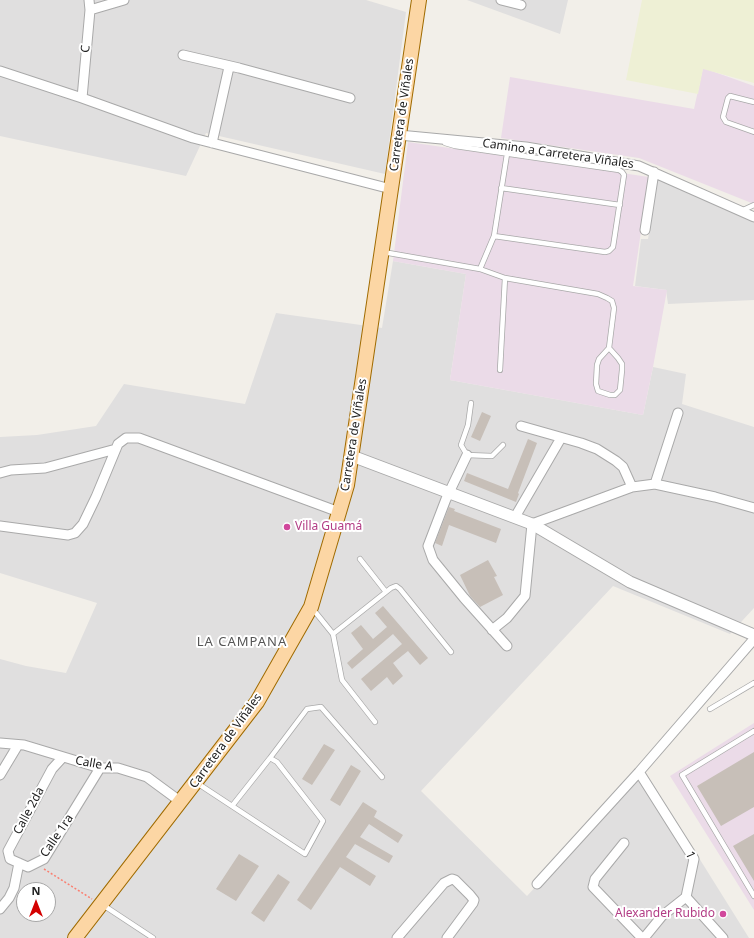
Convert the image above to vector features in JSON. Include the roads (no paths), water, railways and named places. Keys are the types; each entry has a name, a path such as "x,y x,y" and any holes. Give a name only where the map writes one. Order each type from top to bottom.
{"main road":[{"name":"Carretera de Viñales","path":"75,938 257,702 311,607 347,486 419,0"}],"street":[{"name":"C","path":"82,98 90,10 89,0"},
{"path":"90,10 124,0"},
{"path":"501,0 521,5"},
{"path":"183,55 229,67 239,68 350,98"},
{"path":"212,143 229,67"},
{"path":"0,71 82,98 193,138 391,189"},
{"name":"Camino a Carretera Viñales","path":"399,135 526,147 639,166 754,217"},
{"path":"645,230 654,172"},
{"path":"655,484 678,413"},
{"path":"522,426 561,438 581,442 597,449 623,467 632,487"},
{"path":"0,526 68,536 76,533 83,524 118,444 126,438 138,438 339,512"},
{"path":"515,517 561,438"},
{"path":"0,473 11,470 45,468 116,449"},
{"path":"467,455 449,493 428,546 433,560 507,646"},
{"path":"352,456 532,524 630,582 754,635"},
{"path":"532,524 632,487 655,484 754,508"},
{"path":"492,630 507,618 525,596 532,524"},
{"path":"537,884 639,772 754,639"},
{"name":"Calle A","path":"0,743 24,745 100,768 118,768 147,777 181,802"},
{"path":"0,775 18,745"},
{"name":"Calle 2da","path":"19,863 10,859 8,851 52,769 63,757"},
{"name":"Calle 1ra","path":"19,863 28,866 44,859 100,768"},
{"name":"1","path":"639,772 694,859 686,897"},
{"path":"624,843 595,879 593,887 643,938 662,916 686,897 723,938"},
{"path":"0,909 9,898 14,888 19,863"},
{"path":"397,938 444,883 452,879 455,880 470,895 474,900 474,903 447,938"}],"lane":[{"path":"754,102 730,96 728,98 723,117 726,122 754,132"},
{"path":"437,138 455,146 619,170 624,175 613,246 609,251 604,252 494,236"},
{"path":"480,269 494,236 507,154"},
{"path":"501,188 620,205"},
{"path":"740,211 754,205"},
{"path":"382,252 480,269 505,278 598,294 608,298 612,301 614,308 609,348 599,359 597,365 596,384 598,391 615,395 620,390 622,364 609,348"},
{"path":"500,370 505,278"},
{"path":"471,403 468,425 461,445 467,455 492,456 503,445"},
{"path":"360,560 386,592"},
{"path":"333,634 394,586 399,587 451,652"},
{"path":"311,607 333,634 342,680 375,722"},
{"path":"710,708 754,683"},
{"path":"232,806 307,708 321,707 382,777"},
{"path":"754,731 682,775 754,896"},
{"path":"196,782 305,854 323,821 277,762 270,758"},
{"path":"101,904 153,938"}],"place":[{"name":"Villa Guamá","path":"287,527"},
{"name":"Alexander Rubido","path":"723,914"}],"district":[{"name":"LA CAMPANA","path":"242,642"}]}
